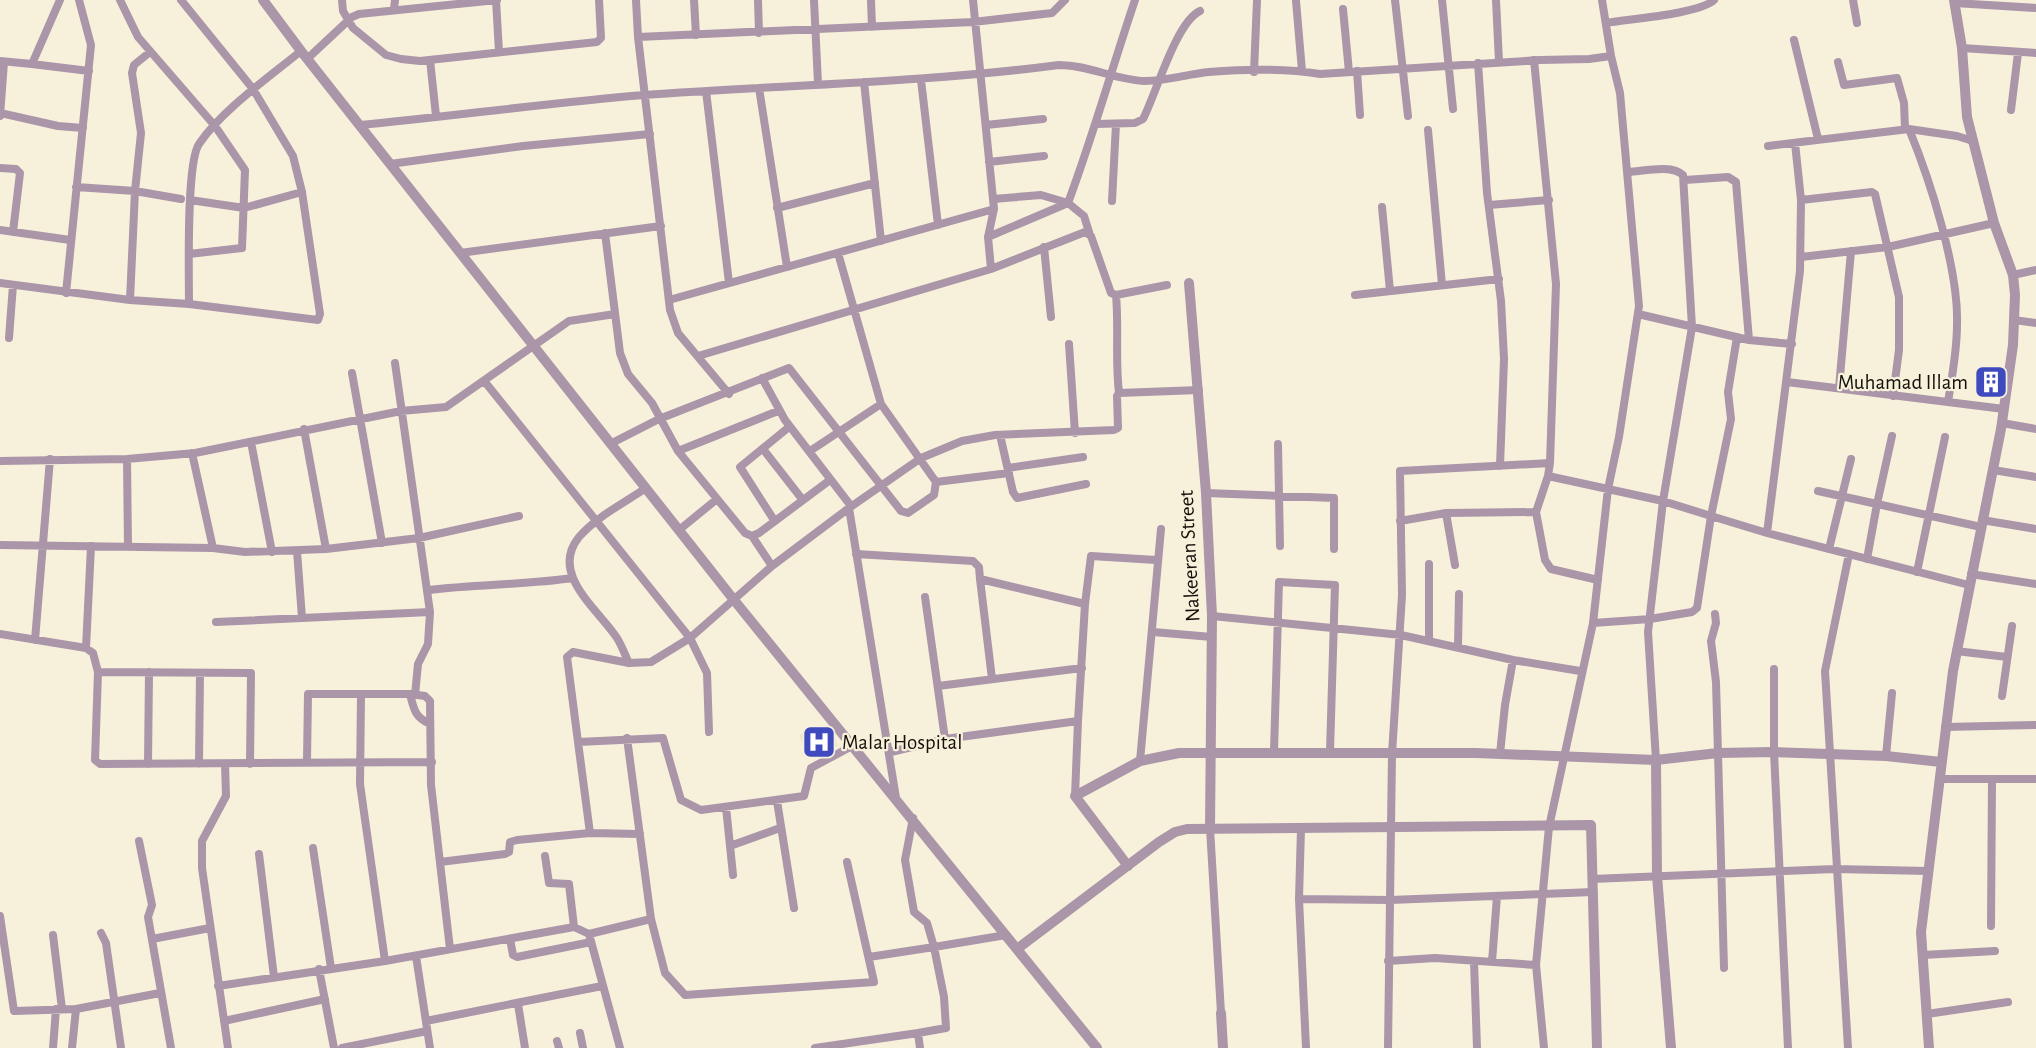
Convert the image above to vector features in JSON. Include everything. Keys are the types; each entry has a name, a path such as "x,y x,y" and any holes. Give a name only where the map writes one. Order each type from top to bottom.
{"street":[{"path":"32,64 60,0"},
{"path":"66,292 89,71 90,36 79,0"},
{"path":"120,0 138,38 215,126 245,170 242,248 189,254"},
{"path":"0,283 130,300 189,304 318,320 320,314 302,192 293,156 253,89 181,0"},
{"path":"263,0 272,5 304,55 734,600 854,745 1097,1048"},
{"path":"342,0 348,22 386,55 401,59 430,60 597,42 601,38 599,0"},
{"path":"189,304 186,199 197,146 253,89 359,14 395,4 497,0 498,52"},
{"path":"636,0 644,95 669,300 678,333 729,394"},
{"path":"693,0 696,35"},
{"path":"758,0 759,33"},
{"path":"814,0 819,84"},
{"path":"871,0 872,27"},
{"path":"973,0 973,22 994,209 988,237 991,270"},
{"path":"638,37 973,22 1052,13 1065,0"},
{"path":"988,237 1068,203 1096,124 1135,0"},
{"path":"1254,72 1257,0"},
{"path":"1296,0 1302,71"},
{"path":"1395,0 1408,116"},
{"path":"1442,0 1453,110"},
{"path":"1496,0 1499,62"},
{"path":"1544,1048 1536,965 1549,827 1580,671 1593,623 1608,489 1619,437 1638,314 1629,172 1620,93 1611,56 1602,0"},
{"path":"1606,23 1680,12 1709,4 1714,0"},
{"path":"1853,0 1857,23"},
{"path":"1929,1048 1921,932 1928,871 1956,651 2002,423 2014,320 2013,275 1994,223 1973,141 1963,88 1962,48 1954,2 2036,8"},
{"path":"1343,9 1360,115"},
{"path":"1096,124 1135,123 1143,119 1179,36 1191,17 1200,11"},
{"path":"1794,40 1818,139"},
{"path":"1962,48 2036,53"},
{"path":"130,300 135,191 141,133 132,73 134,65 150,52"},
{"path":"2011,110 2018,53"},
{"path":"360,125 644,95 979,76 1078,65 1129,81 1160,80 1209,72 1302,71 1320,74 1611,56"},
{"path":"430,60 436,116"},
{"path":"1534,60 1556,284 1550,463 1536,512 1545,560 1551,569 1598,580"},
{"path":"83,128 58,126 0,114 2,61 89,71"},
{"path":"1838,62 1844,85 1897,78 1904,103 1907,129 1943,235 1953,280 1957,324 1948,402"},
{"path":"1478,63 1489,205 1499,279 1504,359 1500,466"},
{"path":"921,80 939,225"},
{"path":"864,82 881,241"},
{"path":"759,88 787,267"},
{"path":"706,91 729,283"},
{"path":"986,126 1043,119"},
{"path":"1112,201 1116,124"},
{"path":"1768,146 1907,129 1957,136 1973,141"},
{"path":"1428,130 1442,285"},
{"path":"390,164 523,146 650,134"},
{"path":"1767,532 1801,257 1800,200 1795,142"},
{"path":"989,162 1044,156"},
{"path":"0,168 16,169 20,173 13,232"},
{"path":"1629,172 1679,171 1685,180 1692,327 1663,501 1650,619 1656,760 1657,876 1671,1048"},
{"path":"1685,180 1728,177 1736,182 1749,340"},
{"path":"777,208 875,183"},
{"path":"76,187 135,191 244,208 302,192"},
{"path":"1800,200 1872,192 1899,297 1899,350 1893,396"},
{"path":"590,833 569,654 578,652 629,663 651,662 690,638 772,566 882,484 921,458 962,441 1000,435 1101,432 1118,428 1117,396 1119,393 1116,364 1119,328 1116,295 1108,288 1084,216 1068,203 1041,195 993,199"},
{"path":"1489,205 1549,201"},
{"path":"1382,207 1390,291"},
{"path":"669,300 994,209"},
{"path":"1801,257 1888,247 1994,223"},
{"path":"460,253 661,226"},
{"path":"0,230 70,240"},
{"path":"698,356 991,270 1079,232 1089,232"},
{"path":"605,233 620,353 628,374 652,403 678,451 745,533 752,536 772,566"},
{"path":"1044,247 1052,317"},
{"path":"1839,388 1851,250"},
{"path":"610,444 659,419 729,394 789,368 904,513 934,495 936,482 881,404 838,253"},
{"path":"2013,275 2036,270"},
{"path":"1355,295 1499,279"},
{"name":"Nakeeran Street","path":"1189,283 1199,390 1212,616 1210,828"},
{"path":"9,338 12,285"},
{"path":"1116,295 1167,285"},
{"path":"0,462 50,459 127,459 192,453 304,429 402,411 446,406 485,382 575,318 615,314"},
{"path":"1638,314 1749,340 1792,344"},
{"path":"2014,320 2036,323"},
{"path":"1593,623 1650,619 1692,612 1697,608 1711,516 1731,419 1728,392 1737,337"},
{"path":"1069,344 1075,433"},
{"path":"395,363 430,612 428,644 418,664 413,695 414,712 419,719 430,724"},
{"path":"352,373 382,543"},
{"path":"762,378 778,411 850,507 856,554 891,752 896,798"},
{"path":"485,382 690,638 707,673 710,732"},
{"path":"1787,382 2004,409"},
{"path":"1119,393 1199,390"},
{"path":"810,452 837,430 881,404"},
{"path":"678,451 778,411"},
{"path":"2002,423 2036,429"},
{"path":"774,520 740,467 789,427"},
{"path":"304,429 326,549"},
{"path":"1000,435 1017,498 1086,483"},
{"path":"1868,559 1892,436"},
{"path":"1917,572 1945,437"},
{"path":"251,442 272,552"},
{"path":"1278,444 1280,546"},
{"path":"763,449 802,500"},
{"path":"192,453 213,548"},
{"path":"936,482 1083,457"},
{"path":"35,640 50,459"},
{"path":"127,459 128,547"},
{"path":"1828,549 1851,459"},
{"path":"1388,1048 1392,754 1401,635 1400,471 1550,463"},
{"path":"1993,470 2036,477"},
{"path":"1548,476 1663,501 1767,532 1917,572 1970,580 2036,584"},
{"path":"752,536 830,480"},
{"path":"629,663 617,639 573,578 568,563 571,549 580,536 596,522 646,488"},
{"path":"1818,491 1927,517 2036,529"},
{"path":"1206,493 1334,498 1334,549"},
{"path":"679,530 717,499"},
{"path":"1400,521 1446,513 1536,512"},
{"path":"1446,513 1455,565"},
{"path":"0,545 213,548 245,552 326,549 419,538 519,516"},
{"path":"1140,761 1153,632 1156,560 1161,529"},
{"path":"86,648 91,546"},
{"path":"297,550 302,618"},
{"path":"856,554 973,561 979,567 992,679"},
{"path":"1848,1048 1835,869 1825,662 1849,554"},
{"path":"1128,866 1075,796 1085,604 1091,556 1156,560"},
{"path":"1429,564 1429,640"},
{"path":"428,590 475,584 522,584 573,578"},
{"path":"980,579 1085,604"},
{"path":"1274,751 1279,582 1335,585 1330,751"},
{"path":"1458,647 1459,594"},
{"path":"925,597 945,739"},
{"path":"216,621 430,612"},
{"path":"1715,614 1716,623 1711,641 1716,681 1724,968"},
{"path":"1212,616 1401,635 1513,660 1580,671"},
{"path":"2002,696 2012,626"},
{"path":"1153,632 1212,636"},
{"path":"0,634 86,648 93,653 98,672 95,760 100,764 432,762"},
{"path":"1956,651 2007,657"},
{"path":"1500,754 1513,660"},
{"path":"938,686 1082,668"},
{"path":"1774,669 1774,752 1788,1048"},
{"path":"98,672 251,673 250,764"},
{"path":"148,764 149,672"},
{"path":"199,764 200,673"},
{"path":"1886,756 1892,693"},
{"path":"307,761 308,694 413,695 424,696 430,701 431,784 450,949"},
{"path":"361,695 362,801 385,961"},
{"path":"891,752 945,739 1078,721"},
{"path":"1945,727 2036,725"},
{"path":"627,738 651,919 666,973 682,992 690,996 874,981 847,862"},
{"path":"578,742 663,738 681,800 701,810 804,796 811,768 854,745"},
{"path":"1075,796 1140,761 1165,755 1210,752 1330,751 1392,754 1500,754 1656,760 1718,753 1774,752 1886,756 1941,762"},
{"path":"225,764 226,796 202,841 202,868 228,1048"},
{"path":"1939,779 2036,779"},
{"path":"1991,926 1992,779"},
{"path":"777,801 780,828 787,852 794,908"},
{"path":"726,807 733,875"},
{"path":"815,1048 858,1045 946,1028 944,997 934,947 927,923 914,912 905,860 913,818"},
{"path":"1017,949 1175,832 1210,828 1591,825 1597,1048"},
{"path":"730,846 780,828"},
{"path":"1210,828 1223,1048"},
{"path":"1301,828 1299,899 1306,1048"},
{"path":"440,862 505,854 513,840 590,833 640,834"},
{"path":"139,841 152,905 148,917 171,1048"},
{"path":"313,848 331,968"},
{"path":"259,854 274,977"},
{"path":"545,856 549,883 569,884 574,927"},
{"path":"1592,879 1835,869 1928,871"},
{"path":"1299,899 1390,900 1593,892"},
{"path":"1492,962 1497,896"},
{"path":"0,916 14,1011 76,1009 160,993"},
{"path":"510,939 513,955 517,957 651,919"},
{"path":"218,987 319,969 416,956 574,927 590,938 620,1048"},
{"path":"152,939 210,928"},
{"path":"101,933 106,943 121,1048"},
{"path":"53,935 59,1009 53,1048"},
{"path":"869,957 1006,935"},
{"path":"1923,955 1995,951"},
{"path":"416,956 429,1048"},
{"path":"1388,961 1435,958 1536,965"},
{"path":"1474,961 1477,1048"},
{"path":"319,969 334,1048"},
{"path":"426,1021 602,986"},
{"path":"224,1021 325,999"},
{"path":"1927,1014 2008,1002"},
{"path":"518,1004 525,1048"},
{"path":"72,1048 76,1009"},
{"path":"342,1048 427,1031"},
{"path":"580,1033 583,1048"},
{"path":"918,1033 920,1048"}],"shaded area":[{"name":"Malar Hospital","path":"816,728 823,737 833,733 838,746 808,758 799,735"}],"place":[{"name":"Muhamad Illam","path":"1991,382"},
{"name":"Malar Hospital","path":"819,742"}]}
